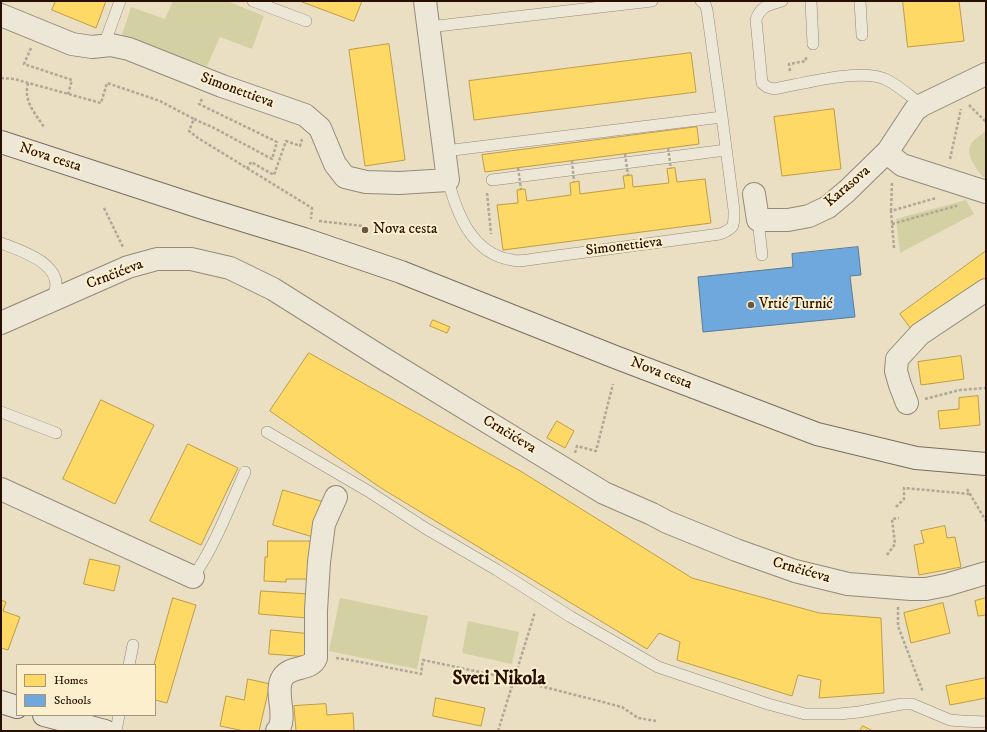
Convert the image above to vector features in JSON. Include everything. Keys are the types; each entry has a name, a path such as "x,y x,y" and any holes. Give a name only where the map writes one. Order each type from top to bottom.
{"street":[{"name":"Simonettieva","path":"1,15 72,44 92,47 111,45 129,49 222,86 305,115 320,128 335,164 345,177 366,182 399,184 448,180 425,1"},
{"name":"Karasova","path":"758,220 788,220 809,216 828,207 847,191 888,151 915,110 922,105 986,74"},
{"name":"Nova cesta","path":"1,142 203,208 304,239 401,272 615,357 817,434 916,458 986,464"},
{"path":"888,151 896,162 902,165 951,170 986,192"},
{"path":"754,194 758,220"},
{"name":"Crnčićeva","path":"1,323 128,267 157,259 191,259 230,268 273,289 380,357 604,493 667,522 736,550 795,571 905,597 986,573"},
{"path":"907,403 896,371 897,359 920,334 986,290"},
{"path":"1,489 193,578"},
{"path":"277,731 280,726 281,712 279,685 283,676 289,671 315,662 316,610 324,524 336,497"},
{"path":"1,702 16,707"},
{"path":"48,716 105,731"}],"lane":[{"path":"104,46 120,1"},
{"path":"253,1 306,21"},
{"path":"429,27 652,1"},
{"name":"Simonettieva","path":"448,180 454,204 469,233 493,254 498,257 514,261 720,234 730,230 734,223 734,210 707,10 705,4 701,1"},
{"path":"782,1 763,8 758,13 756,20 762,83 767,87 774,89 858,74 872,75 886,80 922,105"},
{"path":"811,1 813,44"},
{"path":"860,1 862,35"},
{"path":"445,151 722,118"},
{"path":"492,180 726,150"},
{"path":"758,220 762,255"},
{"path":"1,243 34,255 51,271 57,282 57,291 51,301"},
{"path":"1,412 56,433"},
{"path":"267,432 351,481 540,596 571,617 658,667 768,704 805,714 839,714 902,704 912,704 950,720 986,722"},
{"path":"193,578 211,546 245,472"},
{"path":"336,497 351,481"},
{"path":"129,664 133,645"},
{"path":"116,731 119,716"}],"path":[{"path":"33,44 24,64 72,80 68,94"},
{"path":"790,71 789,64 806,61"},
{"path":"1,78 14,79 101,103 107,83 160,101 272,159 272,157 280,159"},
{"path":"28,83 26,91 27,98 44,127"},
{"path":"210,100 202,98 198,104 277,142 272,157"},
{"path":"969,105 986,122"},
{"path":"891,211 950,193 951,170 961,112"},
{"path":"194,119 189,131 198,138 312,208 310,224"},
{"path":"247,169 251,162 274,175 286,142 300,146 302,141"},
{"path":"668,148 671,169"},
{"path":"625,154 628,175"},
{"path":"572,161 574,182"},
{"path":"518,168 521,189"},
{"path":"892,177 891,211 894,248"},
{"path":"492,180 485,180 493,254"},
{"path":"892,224 956,206"},
{"path":"104,208 124,251"},
{"path":"311,220 363,226"},
{"path":"575,454 577,446 596,450 613,384"},
{"path":"907,403 960,390 986,388"},
{"path":"896,507 904,499 904,488 970,494"},
{"path":"967,489 986,521"},
{"path":"887,555 896,544 892,519 900,518"},
{"path":"498,731 540,596"},
{"path":"905,597 898,626 930,711"},
{"path":"332,658 350,660 420,674 423,660 513,679 622,707 638,718 656,721"}],"shaded area":[{"path":"173,1 227,1 264,16 252,49 220,37 207,66 121,38 131,7 165,19"},
{"path":"986,131 986,180 972,162 969,151 973,141"},
{"path":"966,200 974,214 900,253 896,219"},
{"path":"340,598 428,616 417,669 329,651"},
{"path":"468,621 519,632 512,664 462,653"}],"building: Homes":[{"path":"56,1 106,1 96,28 52,10"},
{"path":"300,1 362,1 354,21"},
{"path":"903,1 959,1 964,41 908,47"},
{"path":"389,44 405,160 365,166 349,50"},
{"path":"691,53 696,92 474,120 469,81"},
{"path":"834,109 841,169 782,176 774,117"},
{"path":"697,127 699,144 485,172 482,155"},
{"path":"675,168 677,182 705,179 711,223 503,250 497,205 518,203 517,190 525,189 527,201 571,195 570,183 579,181 580,194 625,188 623,176 632,175 633,187 669,183 667,169"},
{"path":"986,251 986,281 914,333 900,314"},
{"path":"433,320 450,327 447,333 430,326"},
{"path":"309,353 522,472 692,578 819,613 881,618 884,693 819,698 821,680 798,675 792,696 677,660 680,642 659,633 647,649 381,488 270,411"},
{"path":"961,356 964,379 921,385 918,362"},
{"path":"978,396 980,425 940,429 938,411 959,409 959,398"},
{"path":"101,400 154,425 115,504 63,479"},
{"path":"557,421 574,431 565,448 547,438"},
{"path":"188,444 238,468 201,545 150,521"},
{"path":"283,490 324,502 313,537 273,525"},
{"path":"945,526 947,538 955,537 961,567 919,575 914,545 924,543 921,531"},
{"path":"268,541 316,541 315,579 286,579 286,582 264,581 265,557 267,557"},
{"path":"90,559 120,566 114,591 84,584"},
{"path":"261,591 309,594 307,618 259,614"},
{"path":"173,598 196,605 167,703 156,700 156,664 154,664"},
{"path":"986,598 986,615 978,616 975,601"},
{"path":"1,600 6,602 3,611 20,617 8,650 1,648"},
{"path":"943,603 950,633 911,643 904,613"},
{"path":"271,630 312,634 309,657 269,654"},
{"path":"986,678 986,698 950,705 946,686"},
{"path":"248,679 270,684 259,731 244,731 220,726 226,696 244,700"},
{"path":"436,698 485,708 481,726 433,716"},
{"path":"326,704 327,715 353,713 354,731 296,731 294,706"},
{"path":"863,726 873,731 860,731"}],"building: Schools":[{"path":"858,247 861,275 850,276 855,317 703,332 698,277 793,267 792,254"}],"place":[{"name":"Nova cesta","path":"365,230"},
{"name":"Vrtić Turnić","path":"751,305"}],"district":[{"name":"Sveti Nikola","path":"499,680"}]}
